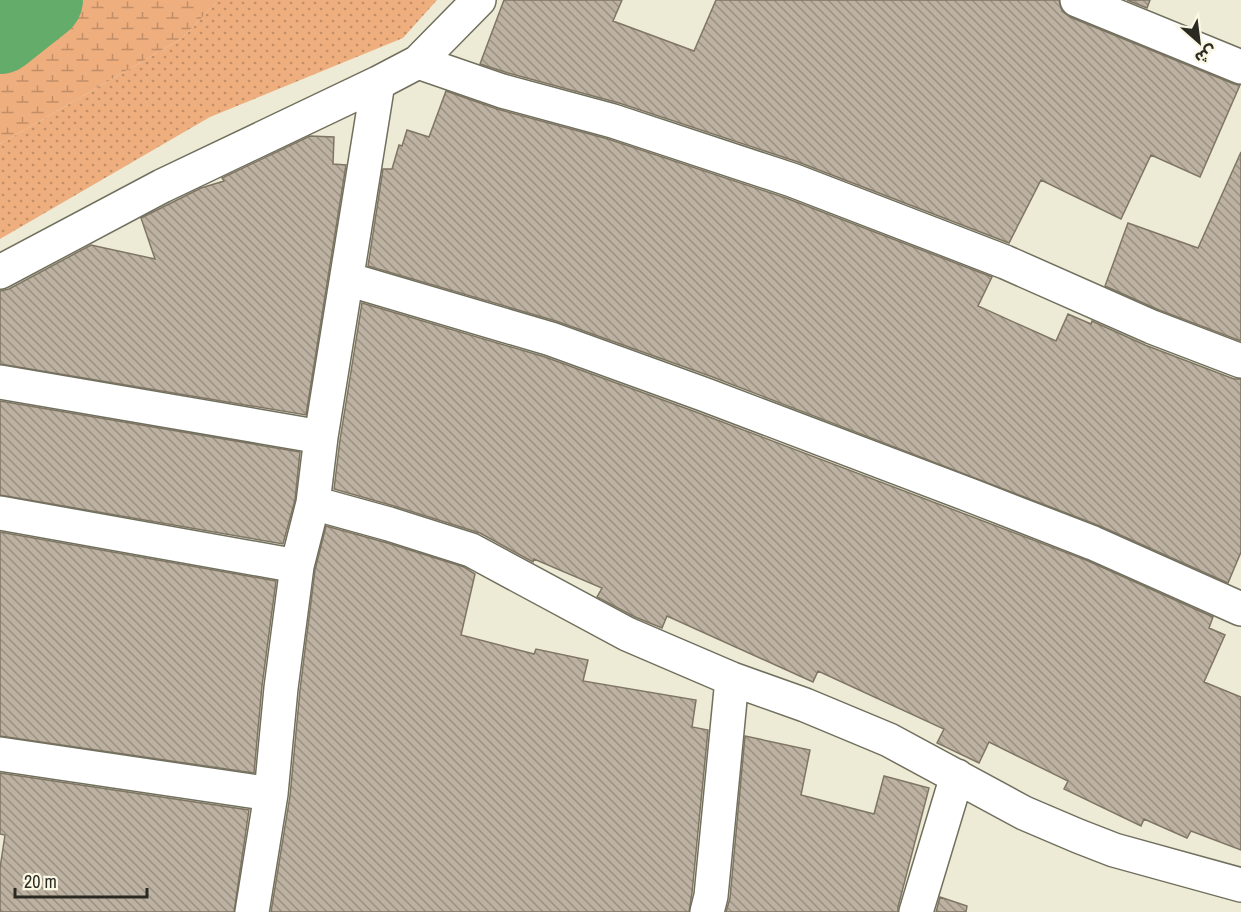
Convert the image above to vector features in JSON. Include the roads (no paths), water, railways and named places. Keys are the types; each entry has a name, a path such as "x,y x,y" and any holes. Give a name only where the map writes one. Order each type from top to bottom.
{"street":[{"path":"0,272 162,186 418,62 479,0"},
{"path":"1077,0 1241,67"},
{"path":"418,62 502,91 613,121 792,180 1005,262 1152,327 1241,361"},
{"path":"252,912 271,794 281,688 297,566 313,503 321,437 378,83"},
{"path":"347,279 551,339 703,394 1093,543 1241,609"},
{"path":"0,382 321,437"},
{"path":"313,503 471,550 627,634 732,679 805,705 890,740 1024,813 1114,850 1241,885"},
{"path":"0,513 297,566"},
{"path":"707,912 711,896 732,679"},
{"path":"0,754 271,794"},
{"path":"916,912 957,776"}],"waterway":[{"path":"0,34 43,0"}]}
